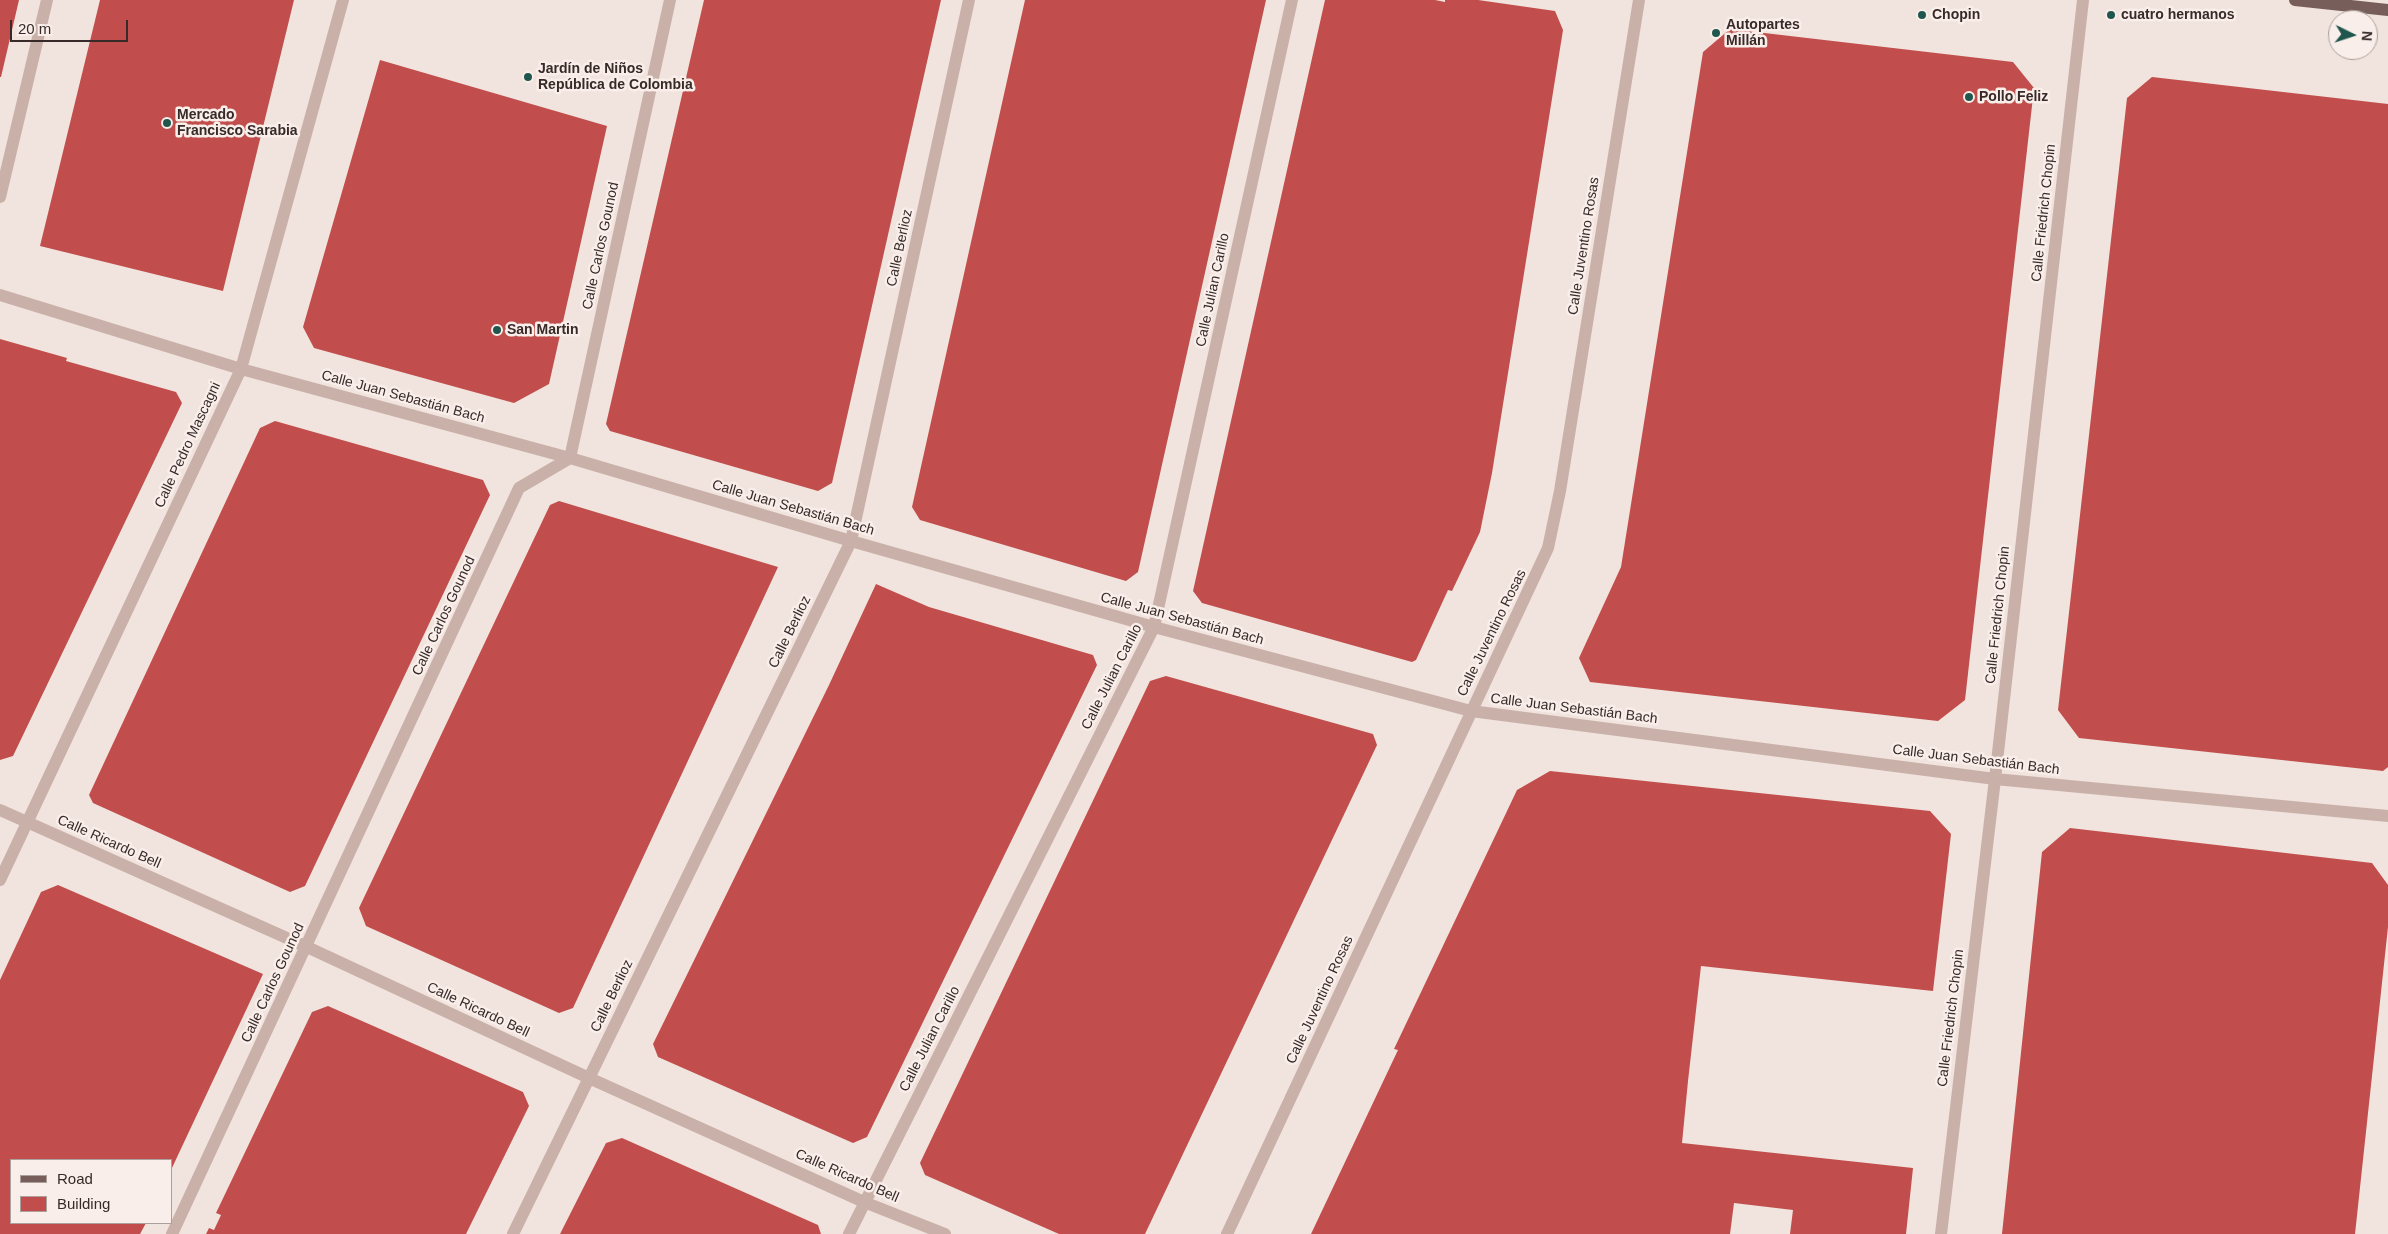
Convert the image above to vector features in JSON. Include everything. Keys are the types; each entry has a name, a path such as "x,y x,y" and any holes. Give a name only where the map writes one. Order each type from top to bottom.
{"main road":[{"path":"2294,0 2388,10"}],"street":[{"path":"0,197 47,0"},
{"name":"Calle Pedro Mascagni","path":"0,880 241,369 342,0"},
{"name":"Calle Carlos Gounod","path":"172,1234 519,488 570,458 670,0"},
{"name":"Calle Berlioz","path":"513,1234 851,541 969,0"},
{"name":"Calle Julian Carillo","path":"849,1234 1154,627 1292,0"},
{"name":"Calle Juventino Rosas","path":"1227,1234 1548,548 1563,471 1639,0"},
{"name":"Calle Friedrich Chopin","path":"1941,1234 1995,779 2083,0"},
{"name":"Calle Juan Sebastián Bach","path":"0,295 241,369 570,458 851,541 1154,627 1471,711 1995,779 2388,816"},
{"name":"Calle Ricardo Bell","path":"0,810 307,947 589,1078 864,1202 945,1234"}],"building":[{"path":"0,0 19,0 1,77 0,77"},
{"name":"Mercado Francisco Sarabia","path":"100,0 294,0 223,291 40,246"},
{"path":"704,0 941,0 832,483 818,491 610,431 606,424"},
{"path":"1025,0 1266,0 1138,572 1126,581 920,520 912,507"},
{"path":"1325,0 1435,0 1445,2 1445,0 1478,0 1555,11 1563,30 1492,473 1480,532 1452,591 1448,590 1416,660 1412,662 1202,603 1193,591"},
{"path":"1730,29 2013,62 2034,88 1965,700 1938,721 1590,682 1579,658 1621,567 1703,52"},
{"path":"380,60 607,126 549,384 514,403 314,348 303,327"},
{"path":"2152,77 2388,104 2388,767 2383,771 2079,738 2058,710 2127,98"},
{"path":"0,339 67,358 66,361 176,392 182,403 13,756 0,760"},
{"path":"275,421 483,480 490,495 305,886 290,892 93,803 89,795 260,428"},
{"path":"559,501 778,567 573,1008 559,1013 366,926 359,908 550,505"},
{"path":"876,584 929,607 1093,655 1097,665 867,1137 853,1143 658,1057 653,1044 829,685"},
{"path":"1166,676 1373,734 1377,745 1145,1234 1059,1234 925,1175 920,1163 1150,681"},
{"path":"1550,771 1930,811 1951,834 1933,991 1701,966 1688,1081 1682,1143 1913,1168 1906,1234 1790,1234 1793,1210 1734,1203 1730,1234 1311,1234 1398,1050 1394,1049 1517,790"},
{"path":"2070,828 2372,863 2388,885 2388,927 2355,1234 2002,1234 2042,852"},
{"path":"58,885 263,974 172,1168 172,1159 10,1159 10,1224 145,1224 140,1234 0,1234 0,980 41,892"},
{"path":"328,1006 523,1092 529,1106 466,1234 206,1234 209,1228 214,1230 221,1215 216,1213 312,1012"},
{"path":"622,1138 818,1225 821,1234 560,1234 606,1143"}],"place":[{"name":"Chopin","path":"1922,15"},
{"name":"cuatro hermanos","path":"2111,15"},
{"name":"Autopartes Millán","path":"1716,33"},
{"name":"Jardín de Niños República de Colombia","path":"528,77"},
{"name":"Pollo Feliz","path":"1969,97"},
{"name":"Mercado Francisco Sarabia","path":"167,123"},
{"name":"San Martin","path":"497,330"}]}
